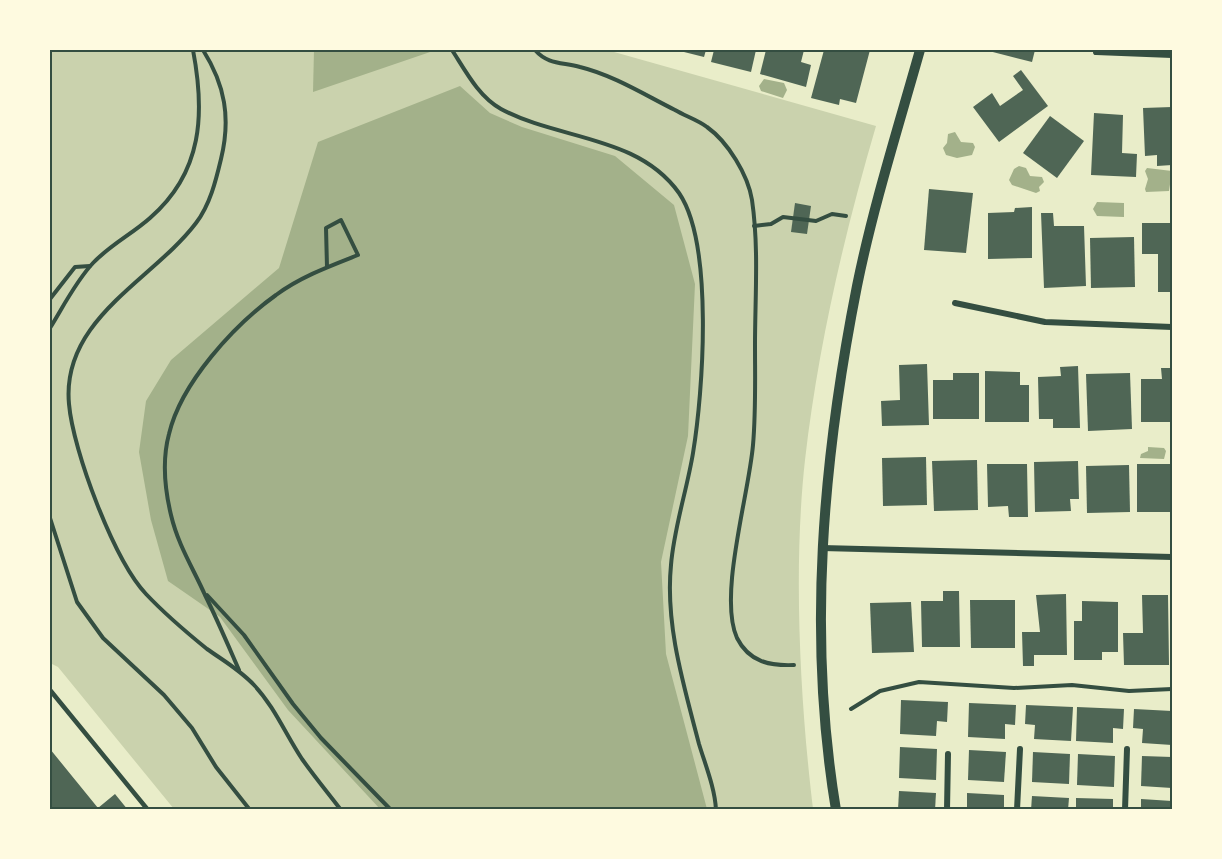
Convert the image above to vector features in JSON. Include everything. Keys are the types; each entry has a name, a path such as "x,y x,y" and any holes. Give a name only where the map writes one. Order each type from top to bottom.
{"street":[{"path":"836,810 830,773 822,666 821,548 833,420 857,285 920,50"},
{"path":"1096,52 1173,55"},
{"path":"955,303 1045,322 1173,327"},
{"path":"821,548 1173,557"},
{"path":"1017,810 1020,749"},
{"path":"1125,810 1127,749"},
{"path":"947,810 948,754"}],"lane":[{"path":"50,690 148,810"}],"path":[{"path":"50,328 90,266 164,205 184,176 197,141 201,106 193,50"},
{"path":"203,50 213,67 226,101 224,145 214,186 198,221 170,254 129,286 99,317 74,365 69,384 69,404 92,487 113,543 127,568 145,593 208,649 239,670 257,688 302,759 341,810"},
{"path":"452,50 471,81 499,108 527,120 618,147 654,169 679,194 692,225 700,264 703,332 693,454 670,565 671,610 677,654 716,810"},
{"path":"535,50 541,56 559,64 580,66 611,79 708,128 729,151 744,175 751,197 757,294 753,446 733,578 733,622 737,637 754,659 766,664 794,665"},
{"path":"754,226 771,224 783,217 816,221 832,214 846,216"},
{"path":"239,670 204,592 180,549 170,514 164,474 169,433 189,387 220,346 276,294 327,267 358,255 341,220 326,228 327,267"},
{"path":"50,299 75,267 90,266"},
{"path":"50,518 77,602 103,638 164,695 192,728 216,767 250,810"},
{"path":"204,592 244,635 293,704 321,738 391,810"},
{"path":"851,708 880,691 919,682 1014,688 1072,685 1129,691 1173,689"}],"shaded area":[{"path":"50,50 607,50 876,126 833,292 810,418 801,502 800,635 813,809 174,809 58,667 50,663"},
{"path":"314,50 436,50 313,92"},
{"path":"764,79 784,83 787,90 783,98 761,91 759,86"},
{"path":"460,86 490,113 522,127 615,156 674,205 695,284 688,436 661,562 666,654 707,809 380,809 288,710 220,617 168,581 151,520 139,452 146,401 171,360 279,268 318,142"},
{"path":"955,132 961,142 973,143 975,147 972,155 957,158 946,155 943,148 947,143 948,134"},
{"path":"1019,166 1026,168 1030,176 1042,177 1044,182 1039,187 1040,191 1036,193 1012,185 1009,180 1014,169"},
{"path":"1147,168 1172,171 1169,191 1146,192 1148,179 1145,171"},
{"path":"1097,202 1124,203 1124,217 1097,216 1093,209"},
{"path":"1148,447 1164,448 1166,451 1164,459 1140,458 1141,454 1148,451"}],"building":[{"path":"676,50 706,50 704,57"},
{"path":"714,50 756,50 751,72 711,62"},
{"path":"766,50 804,50 801,62 811,65 806,87 760,74"},
{"path":"824,50 870,50 856,103 840,99 839,105 811,98"},
{"path":"985,50 1035,50 1032,62"},
{"path":"1021,70 1048,106 999,142 973,107 992,93 1000,106 1023,90 1013,76"},
{"path":"1172,107 1172,165 1157,166 1157,155 1145,156 1143,108"},
{"path":"1094,113 1123,115 1122,153 1137,154 1136,177 1091,175"},
{"path":"1050,116 1084,141 1057,178 1023,153"},
{"path":"929,189 973,193 966,253 924,250"},
{"path":"795,203 811,206 807,234 791,232"},
{"path":"1032,207 1032,258 988,259 988,213 1014,212 1015,208"},
{"path":"1041,213 1053,213 1054,226 1084,226 1086,286 1044,288"},
{"path":"1142,223 1172,223 1172,292 1158,292 1158,254 1142,254"},
{"path":"1134,237 1135,287 1091,288 1090,238"},
{"path":"927,364 929,425 882,426 881,401 900,400 899,365"},
{"path":"1078,366 1080,428 1053,428 1053,419 1039,419 1038,377 1061,376 1060,367"},
{"path":"1161,368 1172,368 1172,422 1141,422 1141,379 1162,379"},
{"path":"985,371 1020,372 1020,385 1029,385 1029,422 985,422"},
{"path":"953,373 979,373 979,419 933,419 933,380 953,380"},
{"path":"1130,373 1132,429 1088,431 1086,374"},
{"path":"926,457 927,505 883,506 882,458"},
{"path":"977,460 978,510 934,511 932,461"},
{"path":"1078,461 1079,499 1070,499 1071,511 1035,512 1034,462"},
{"path":"987,464 1027,464 1028,517 1009,517 1008,506 988,507"},
{"path":"1137,464 1172,464 1172,512 1137,512"},
{"path":"1129,465 1130,512 1087,513 1086,466"},
{"path":"943,591 959,591 960,647 922,647 921,601 943,601"},
{"path":"1066,594 1067,655 1034,655 1034,666 1023,666 1022,632 1040,632 1036,595"},
{"path":"1142,595 1168,595 1169,665 1124,665 1123,633 1143,633"},
{"path":"970,600 1015,600 1015,648 971,648"},
{"path":"1082,601 1118,602 1118,652 1102,652 1102,660 1074,660 1074,621 1082,621"},
{"path":"911,602 914,652 872,653 870,603"},
{"path":"901,700 948,702 947,722 937,721 936,736 900,734"},
{"path":"969,703 1016,705 1015,725 1005,724 1005,739 968,737"},
{"path":"1026,705 1073,707 1071,741 1034,739 1035,725 1025,724"},
{"path":"1077,707 1124,709 1123,729 1113,728 1113,743 1076,741"},
{"path":"1134,709 1172,711 1172,745 1142,743 1143,729 1133,728"},
{"path":"900,747 937,749 936,780 899,778"},
{"path":"50,749 98,808 115,794 128,810 50,810"},
{"path":"969,750 1006,752 1004,782 968,780"},
{"path":"1033,752 1070,754 1069,784 1032,782"},
{"path":"1078,754 1115,756 1114,787 1077,785"},
{"path":"1142,756 1172,757 1172,788 1141,786"},
{"path":"899,791 936,793 935,810 898,810"},
{"path":"967,793 1004,795 1004,810 967,810"},
{"path":"1032,796 1069,798 1068,810 1031,810"},
{"path":"1076,798 1113,799 1113,810 1076,810"},
{"path":"1141,799 1172,801 1172,810 1141,810"}]}
